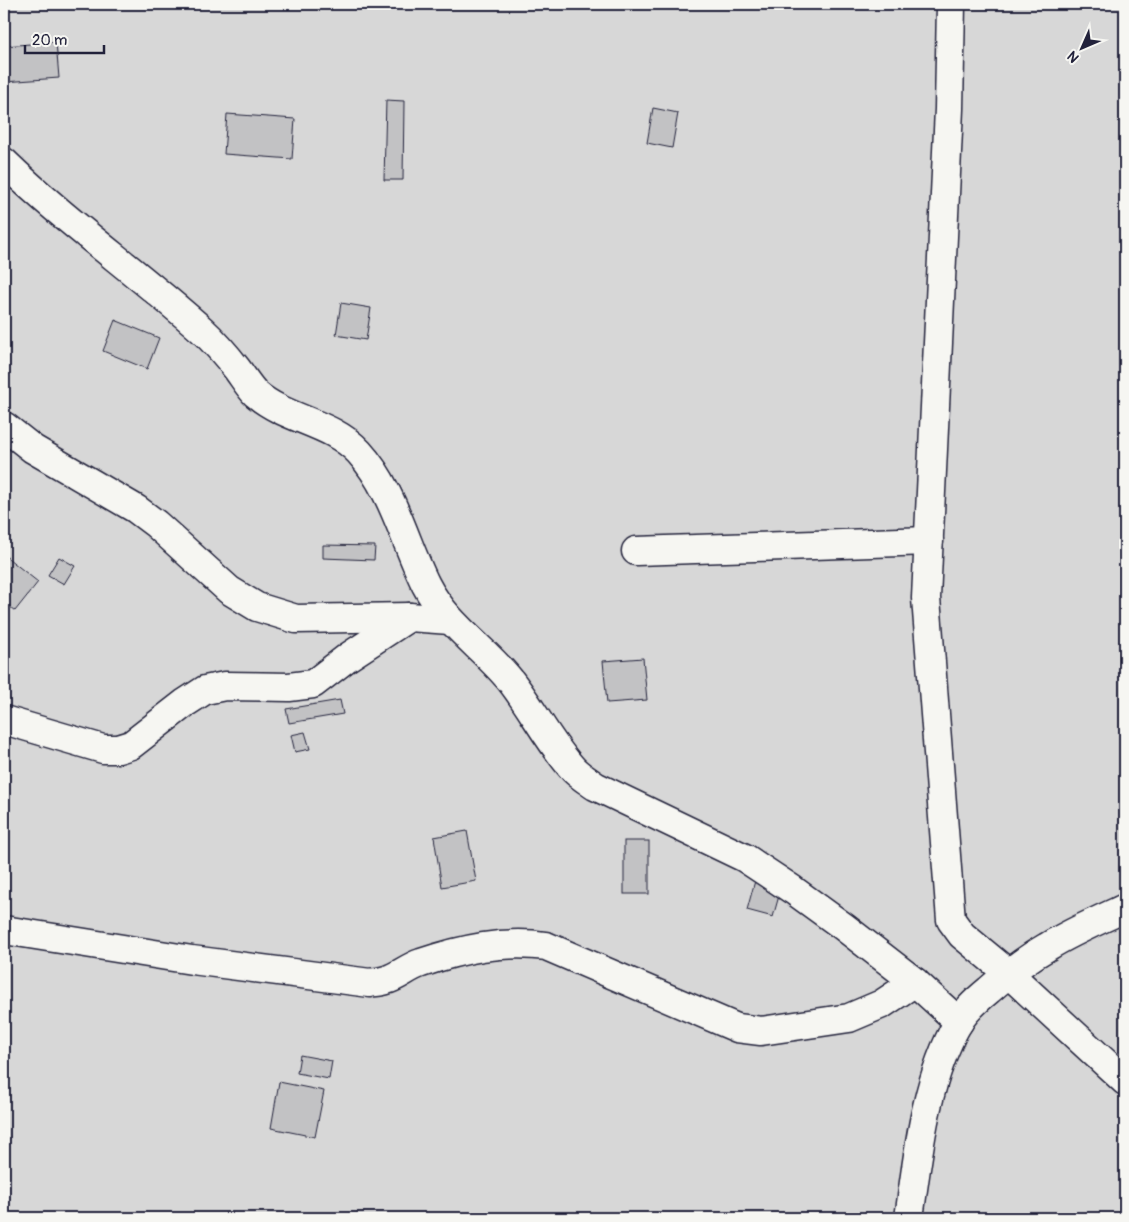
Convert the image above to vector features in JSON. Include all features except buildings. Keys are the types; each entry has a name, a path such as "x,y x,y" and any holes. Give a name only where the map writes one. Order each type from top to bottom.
{"street":[{"path":"951,4 948,119 926,598 951,920 962,935 1008,972 1125,1081"},
{"path":"4,162 69,221 204,331 229,358 254,392 269,404 335,433 357,450 373,468 427,586 450,620 509,678 558,750 576,771 595,786 745,858 829,916 915,982 959,1022"},
{"path":"4,426 33,449 136,508 228,590 257,607 296,619 409,616 450,620"},
{"path":"636,551 929,541"},
{"path":"4,720 103,749 118,749 131,745 185,703 206,690 225,686 289,687 313,684 348,657 409,616"},
{"path":"910,1218 918,1158 929,1101 942,1055 959,1022 978,1000 1008,972 1048,946 1125,908"},
{"path":"4,930 192,960 370,983 387,980 419,964 459,952 493,945 524,943 546,946 737,1028 762,1031 849,1018 882,1004 915,982"}],"shaded area":[{"path":"4,4 1125,4 1125,1218 4,1218"}]}
